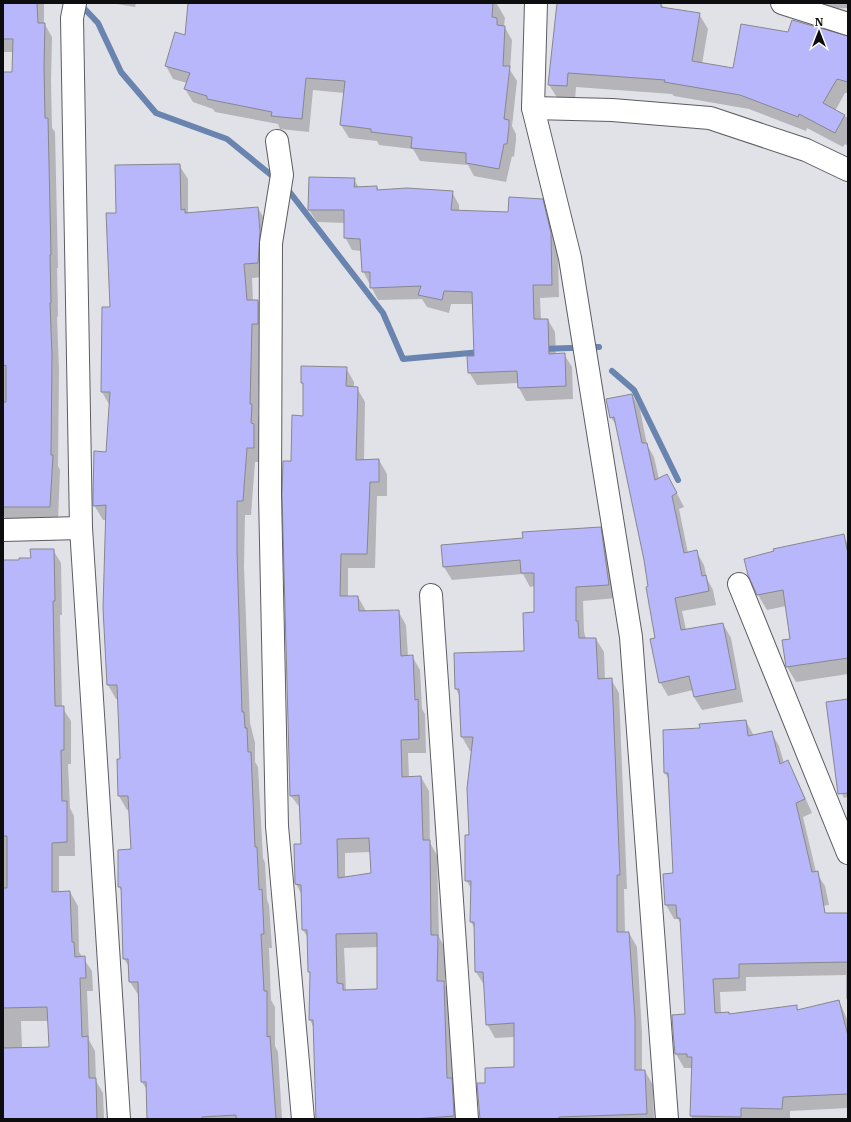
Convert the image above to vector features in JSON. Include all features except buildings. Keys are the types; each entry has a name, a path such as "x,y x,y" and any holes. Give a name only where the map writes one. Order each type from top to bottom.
{"street":[{"path":"536,3 533,108 570,258 631,637 667,1119"},
{"path":"787,3 848,24"},
{"path":"73,11 81,528 119,1119"},
{"path":"533,108 612,110 710,118 806,150 848,170"},
{"path":"277,141 282,175 271,243 270,495 277,826 303,1119"},
{"path":"3,530 81,528"},
{"path":"739,584 848,852"},
{"path":"431,595 467,1119"}],"waterway":[{"path":"80,4 98,23 121,72 156,113 227,139 276,179"},
{"path":"285,186 383,313 403,359 481,352"},
{"path":"542,349 599,347"},
{"path":"612,371 634,390 678,480"}]}
